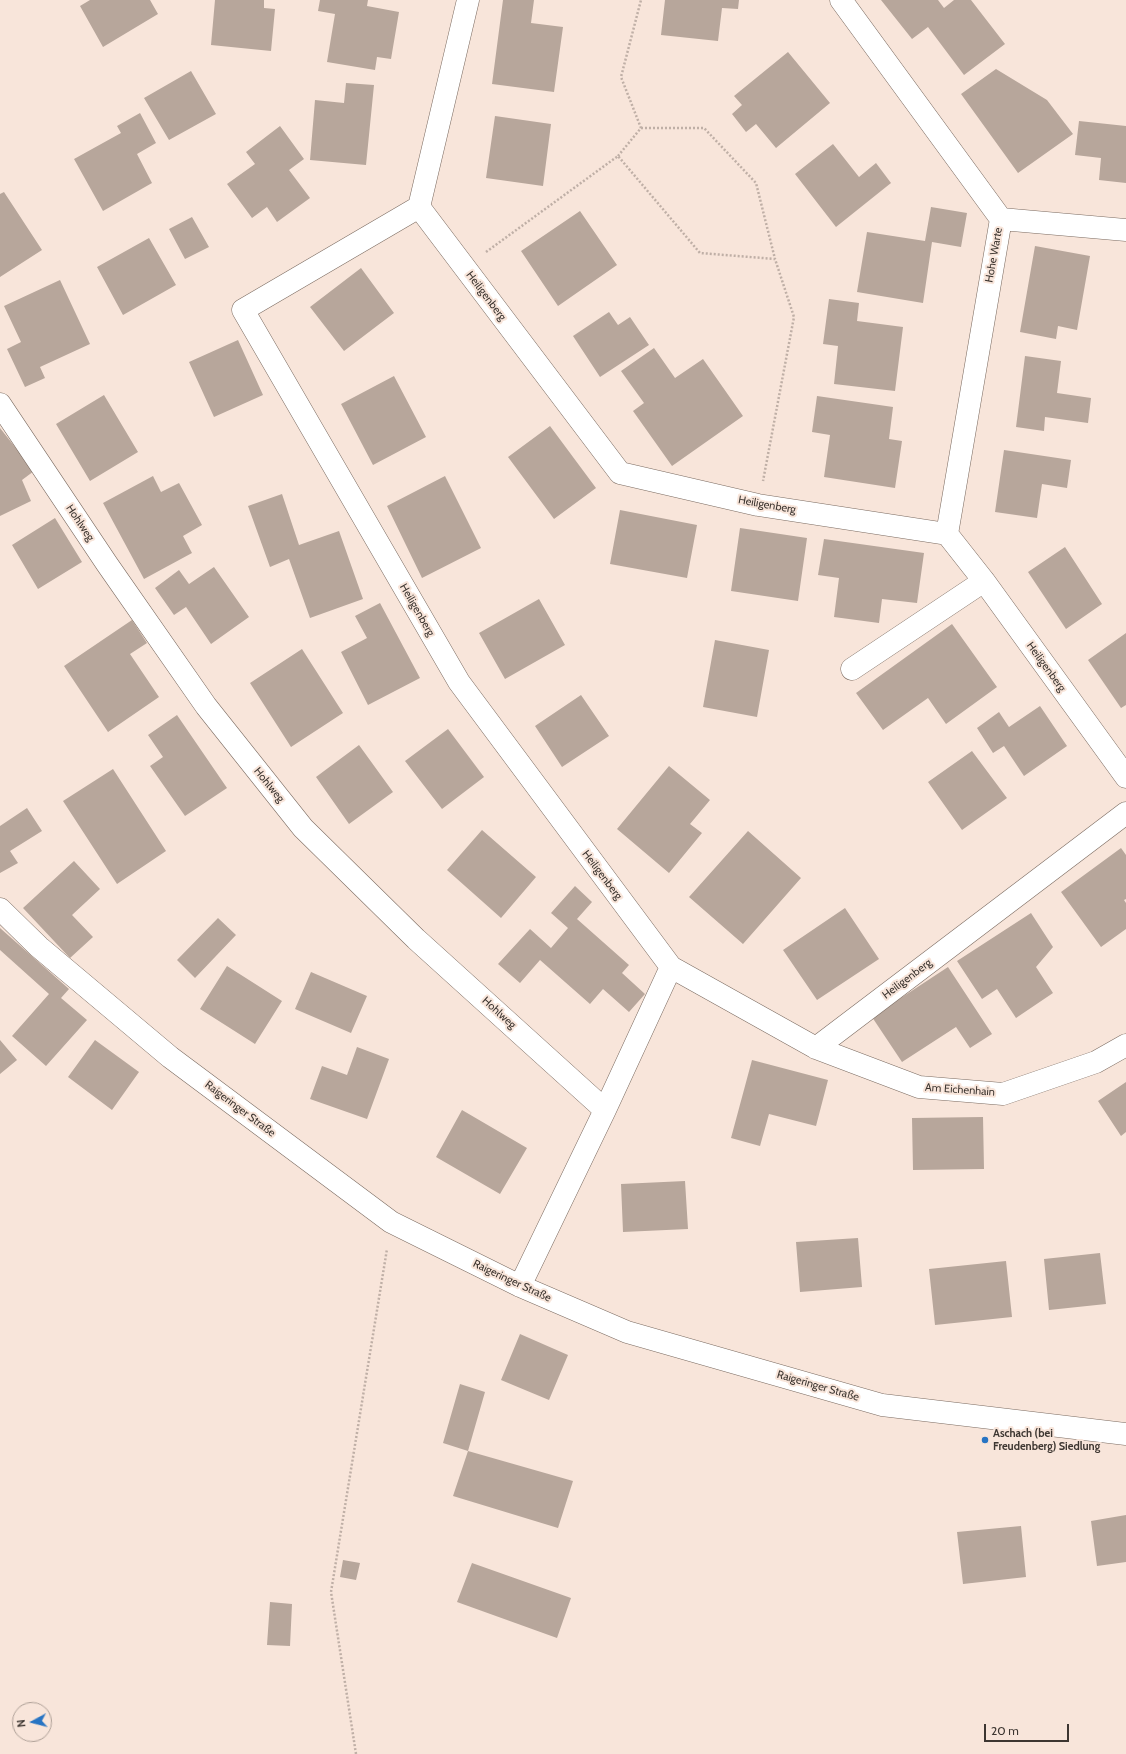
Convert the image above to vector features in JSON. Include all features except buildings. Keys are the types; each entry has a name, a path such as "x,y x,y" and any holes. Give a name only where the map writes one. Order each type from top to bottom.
{"street":[{"path":"419,207 468,0"},
{"name":"Hohe Warte","path":"841,0 1001,219 947,534"},
{"name":"Heiligenberg","path":"1126,776 984,581 947,534 758,505 620,473 419,207 243,310 459,682 671,967 816,1048 1126,813"},
{"path":"1001,219 1126,230"},
{"name":"Hohlweg","path":"0,404 107,564 206,706 303,828 416,939 605,1110"},
{"path":"852,669 984,581"},
{"name":"Raigeringer Straße","path":"0,909 39,947 170,1057 391,1222 520,1286 627,1332 882,1405 1126,1434"},
{"path":"520,1286 605,1110 671,967"},
{"name":"Am Eichenhain","path":"816,1048 919,1087 1003,1094 1096,1062 1126,1045"}],"path":[{"path":"640,128 621,77 641,0"},
{"path":"464,267 618,156 640,128"},
{"path":"640,128 704,128 756,183 775,259 794,317 758,505"},
{"path":"618,156 700,253 775,259"},
{"path":"356,1754 331,1592 391,1222"}],"place":[{"name":"Aschach (bei Freudenberg) Siedlung","path":"985,1440"}]}
